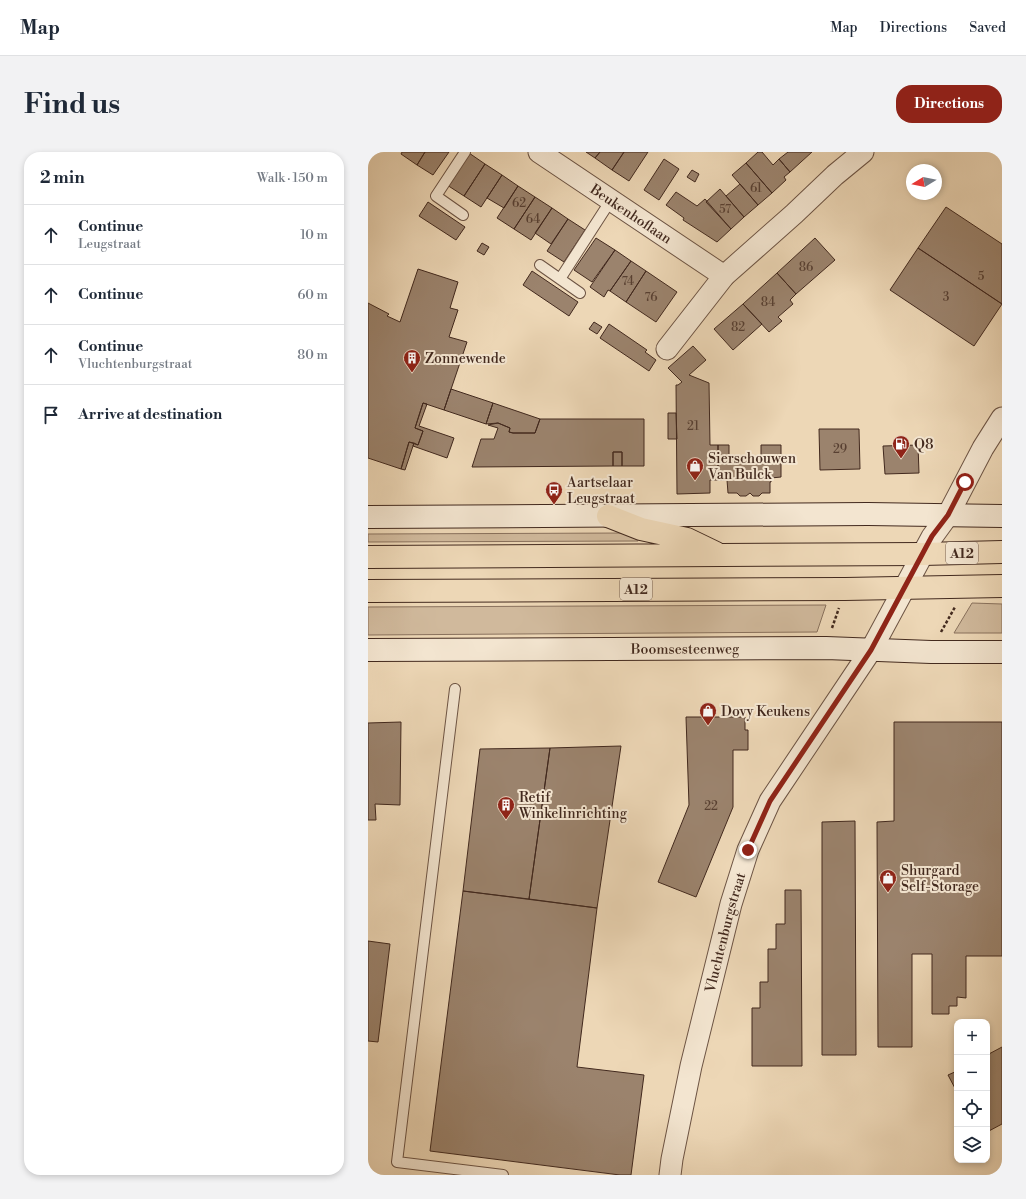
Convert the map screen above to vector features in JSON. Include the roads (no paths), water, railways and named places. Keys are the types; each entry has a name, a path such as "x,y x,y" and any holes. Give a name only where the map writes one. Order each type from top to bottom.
{"highway":[{"path":"608,516 642,529 688,538 721,555"},
{"name":"A12","path":"368,557 923,554 1002,552"},
{"name":"A12","path":"368,591 845,589 1002,586"}],"main road":[{"path":"368,518 868,514 1002,516"},
{"name":"Boomsesteenweg","path":"368,650 798,648 931,652 1002,652"}],"street":[{"name":"Beukenhoflaan","path":"539,152 724,276"},
{"path":"667,349 724,276 794,214 835,175 863,152"},
{"name":"Vluchtenburgstraat","path":"670,1175 691,1066 731,904 748,850 770,801 871,650 932,536 948,515 980,455 1002,418"}],"lane":[{"path":"463,215 436,196 465,152"},
{"path":"560,279 612,200"},
{"path":"540,265 580,293"},
{"path":"455,689 397,1162 503,1175"}],"place":[{"name":"Zonnewende","path":"412,373"},
{"name":"Q8","path":"901,459"},
{"name":"Sierschouwen Van Bulck","path":"695,481"},
{"name":"Aartselaar Leugstraat","path":"554,505"},
{"name":"Dovy Keukens","path":"708,726"},
{"name":"Retif Winkelinrichting","path":"506,820"},
{"name":"Shurgard Self-Storage","path":"888,893"}]}
